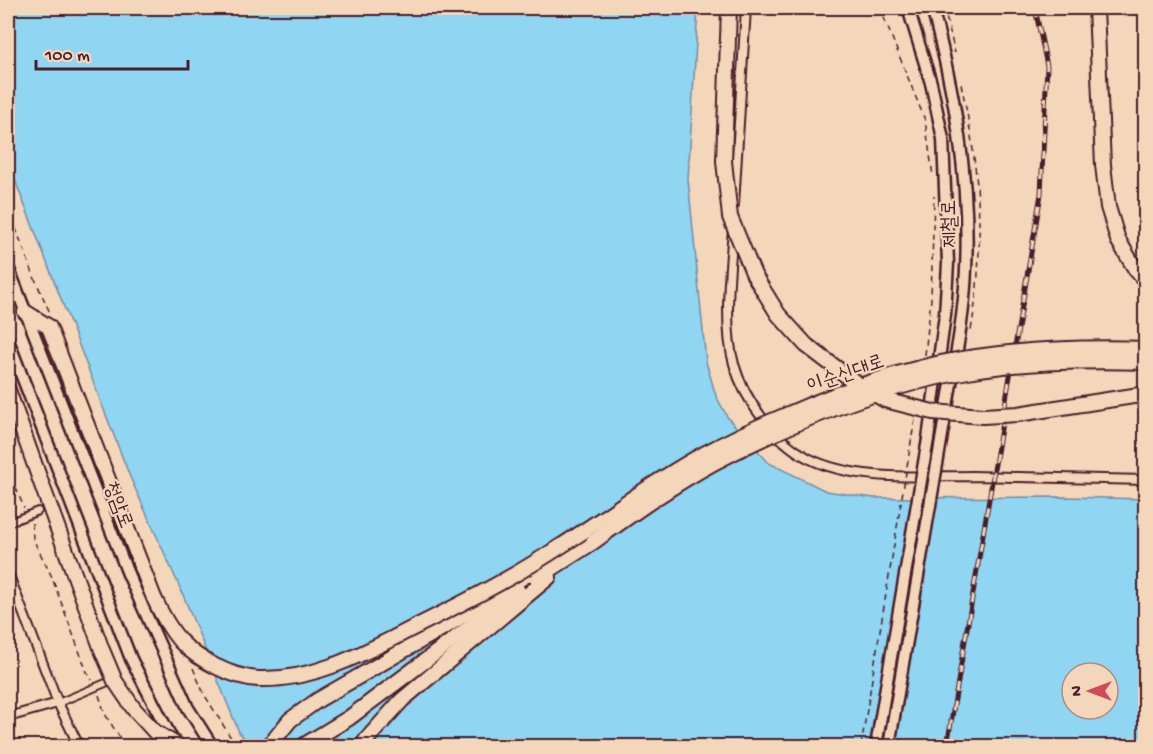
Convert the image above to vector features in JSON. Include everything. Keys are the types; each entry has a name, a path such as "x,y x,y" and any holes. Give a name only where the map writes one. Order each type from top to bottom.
{"highway":[{"path":"729,8 724,161 730,217 754,275 778,314 806,345 856,383 885,400 933,412 983,416 1017,414 1146,394"},
{"path":"1096,8 1103,165 1108,207 1119,240 1136,270 1146,280"},
{"path":"25,312 49,327 154,598 165,620 180,641 211,663 237,674 256,679 289,678 320,671 395,638 590,535"},
{"name":"이순신대로","path":"590,535 702,455 785,415 877,381 960,359 1001,354 1066,348 1146,349"},
{"name":"이순신대로","path":"590,535 641,508 714,463 756,442 839,408 889,391 968,371 1031,363 1146,362"},
{"path":"8,390 115,681 134,709 154,732 177,747"},
{"path":"269,747 290,720 318,700 492,598 590,535"},
{"path":"303,747 349,718 590,535"},
{"path":"362,747 402,700 590,535"}],"main road":[{"name":"제철로","path":"876,747 928,439 946,304 948,263 943,139 931,83 908,8"},
{"name":"제철로","path":"889,747 958,337 966,272 968,224 964,164 948,69 932,8"},
{"name":"청암로","path":"8,267 128,574 188,708 212,747"},
{"path":"8,340 131,660 165,729 177,747"}],"street":[{"path":"747,8 728,290 733,362 748,400 760,415 786,443 808,458 845,471 892,475 1146,480"},
{"path":"8,523 38,511"},
{"path":"8,573 58,704 79,747"},
{"path":"8,717 58,704 108,682"}],"path":[{"path":"880,8 925,120 934,181"},
{"path":"924,361 931,299 934,193"},
{"path":"861,747 916,415"},
{"path":"8,468 21,504 29,514 34,527 33,538 51,575 87,672 96,687 105,714 125,747"}],"water":[{"path":"8,8 698,8 688,179 706,362 716,396 728,418 769,463 826,491 874,498 1145,499 1145,746 251,746 239,732 181,590 130,477 8,162"}],"railway":[{"path":"947,746 1041,194 1047,66 1035,8"}]}
